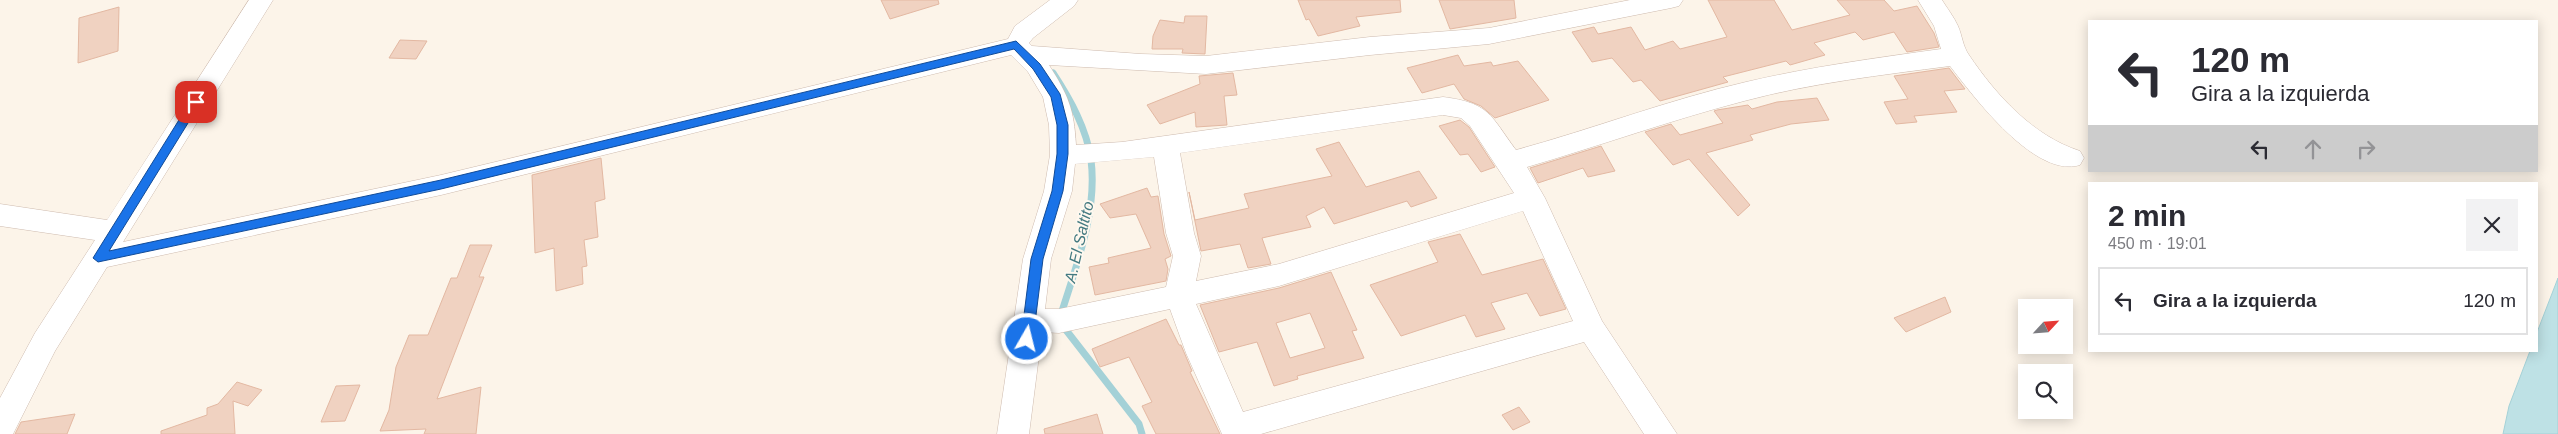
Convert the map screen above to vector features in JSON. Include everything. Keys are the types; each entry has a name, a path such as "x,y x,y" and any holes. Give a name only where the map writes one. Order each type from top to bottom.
{"street":[{"path":"0,428 45,342 261,0"},
{"path":"1020,49 1024,32 1066,0"},
{"path":"98,258 441,185 1020,49 1141,64 1206,65 1370,46 1489,36 1671,0"},
{"path":"1930,0 1946,26 1956,56 1996,107 2014,125 2053,152 2071,158"},
{"path":"1013,434 1037,259 1058,191 1062,154 1062,125 1056,97 1037,66 1020,49"},
{"path":"1510,162 1600,136 1683,108 1747,91 1870,68 1956,56"},
{"path":"1062,154 1122,152 1443,106 1470,111 1480,119 1510,162 1530,198 1591,328 1661,434"},
{"path":"1165,146 1180,234 1187,256 1179,296 1201,353 1236,431 1591,328"},
{"path":"1030,320 1059,320 1279,275 1530,198"},
{"path":"0,215 115,232"}],"water":[{"path":"2558,278 2558,434 2503,434 2509,406 2530,352 2538,352 2538,330"}],"building":[{"path":"881,0 938,0 939,4 890,19"},
{"path":"1298,0 1400,0 1401,12 1356,17 1360,26 1318,36 1309,19 1306,20"},
{"path":"1439,0 1514,0 1516,18 1450,29"},
{"path":"1708,0 1774,0 1792,30 1850,15 1837,0 1884,0 1894,11 1917,6 1934,33 1939,47 1907,52 1894,32 1863,40 1855,32 1814,43 1825,55 1790,65 1786,61 1723,77 1728,82 1660,101 1641,80 1633,82 1612,58 1592,62 1572,32 1594,27 1598,34 1631,27 1645,50 1673,41 1680,49 1727,37"},
{"path":"119,7 118,51 78,63 79,18"},
{"path":"1185,16 1207,16 1205,54 1182,53 1183,49 1152,49 1153,36 1160,20 1184,23"},
{"path":"400,40 427,41 416,59 389,58"},
{"path":"1458,55 1464,66 1491,62 1493,66 1518,61 1549,100 1495,118 1481,106 1464,99 1454,84 1422,93 1407,68"},
{"path":"1949,68 1965,89 1944,91 1957,112 1914,116 1917,122 1896,124 1884,102 1908,99 1894,76"},
{"path":"1233,73 1237,95 1224,96 1227,125 1196,127 1195,112 1160,124 1147,105 1200,84 1199,76"},
{"path":"1817,98 1829,120 1791,124 1750,135 1753,140 1706,153 1750,205 1738,216 1689,159 1673,165 1645,132 1671,124 1680,135 1723,123 1714,111 1717,110 1748,105 1752,109 1777,102"},
{"path":"1460,120 1469,127 1495,167 1481,172 1468,154 1460,155 1439,126"},
{"path":"1339,142 1366,187 1419,171 1437,198 1411,207 1407,201 1334,224 1324,207 1306,216 1311,227 1262,238 1271,264 1248,268 1240,244 1201,251 1189,192 1195,220 1249,208 1244,194 1332,176 1316,149"},
{"path":"1601,146 1615,171 1588,177 1583,168 1538,183 1530,168"},
{"path":"601,158 605,199 595,202 598,237 584,240 587,266 582,267 583,284 556,291 554,248 535,253 532,175"},
{"path":"1147,188 1151,197 1158,196 1164,234 1171,256 1165,259 1168,269 1166,281 1095,295 1089,267 1109,263 1108,258 1151,248 1136,214 1110,218 1100,204"},
{"path":"1460,234 1482,275 1543,259 1566,309 1540,316 1527,293 1491,303 1505,329 1476,337 1465,315 1401,336 1370,285 1438,262 1428,242"},
{"path":"470,245 492,245 479,277 484,277 437,399 481,387 476,434 424,434 426,429 380,431 389,410 396,367 409,335 428,335 451,278 457,278"},
{"path":"1331,272 1357,330 1352,331 1364,358 1297,376 1298,379 1274,386 1257,342 1219,352 1200,305 1279,288","holes":["1310,313 1325,348 1290,358 1276,323"]},
{"path":"1945,297 1951,312 1906,332 1894,318"},
{"path":"1166,319 1179,345 1181,345 1192,371 1190,372 1220,434 1156,434 1142,406 1152,402 1129,357 1100,367 1092,349"},
{"path":"237,382 262,390 248,406 233,401 235,434 161,434 161,431 207,415 207,408 218,404"},
{"path":"360,385 345,421 321,422 336,386"},
{"path":"1519,407 1530,422 1513,430 1502,415"},
{"path":"75,414 67,434 15,434 21,422"},
{"path":"1097,414 1103,434 1045,434 1044,429"}],"waterway":[{"name":"A. El Saltito","path":"1053,73 1066,93 1082,126 1089,148 1092,180 1088,221 1078,262 1059,321 1139,424 1142,434"}],"route":[{"path":"196,102 98,258 441,185 1016,45 1037,66 1056,97 1062,125 1062,154 1058,191 1037,259 1027,339"}]}
